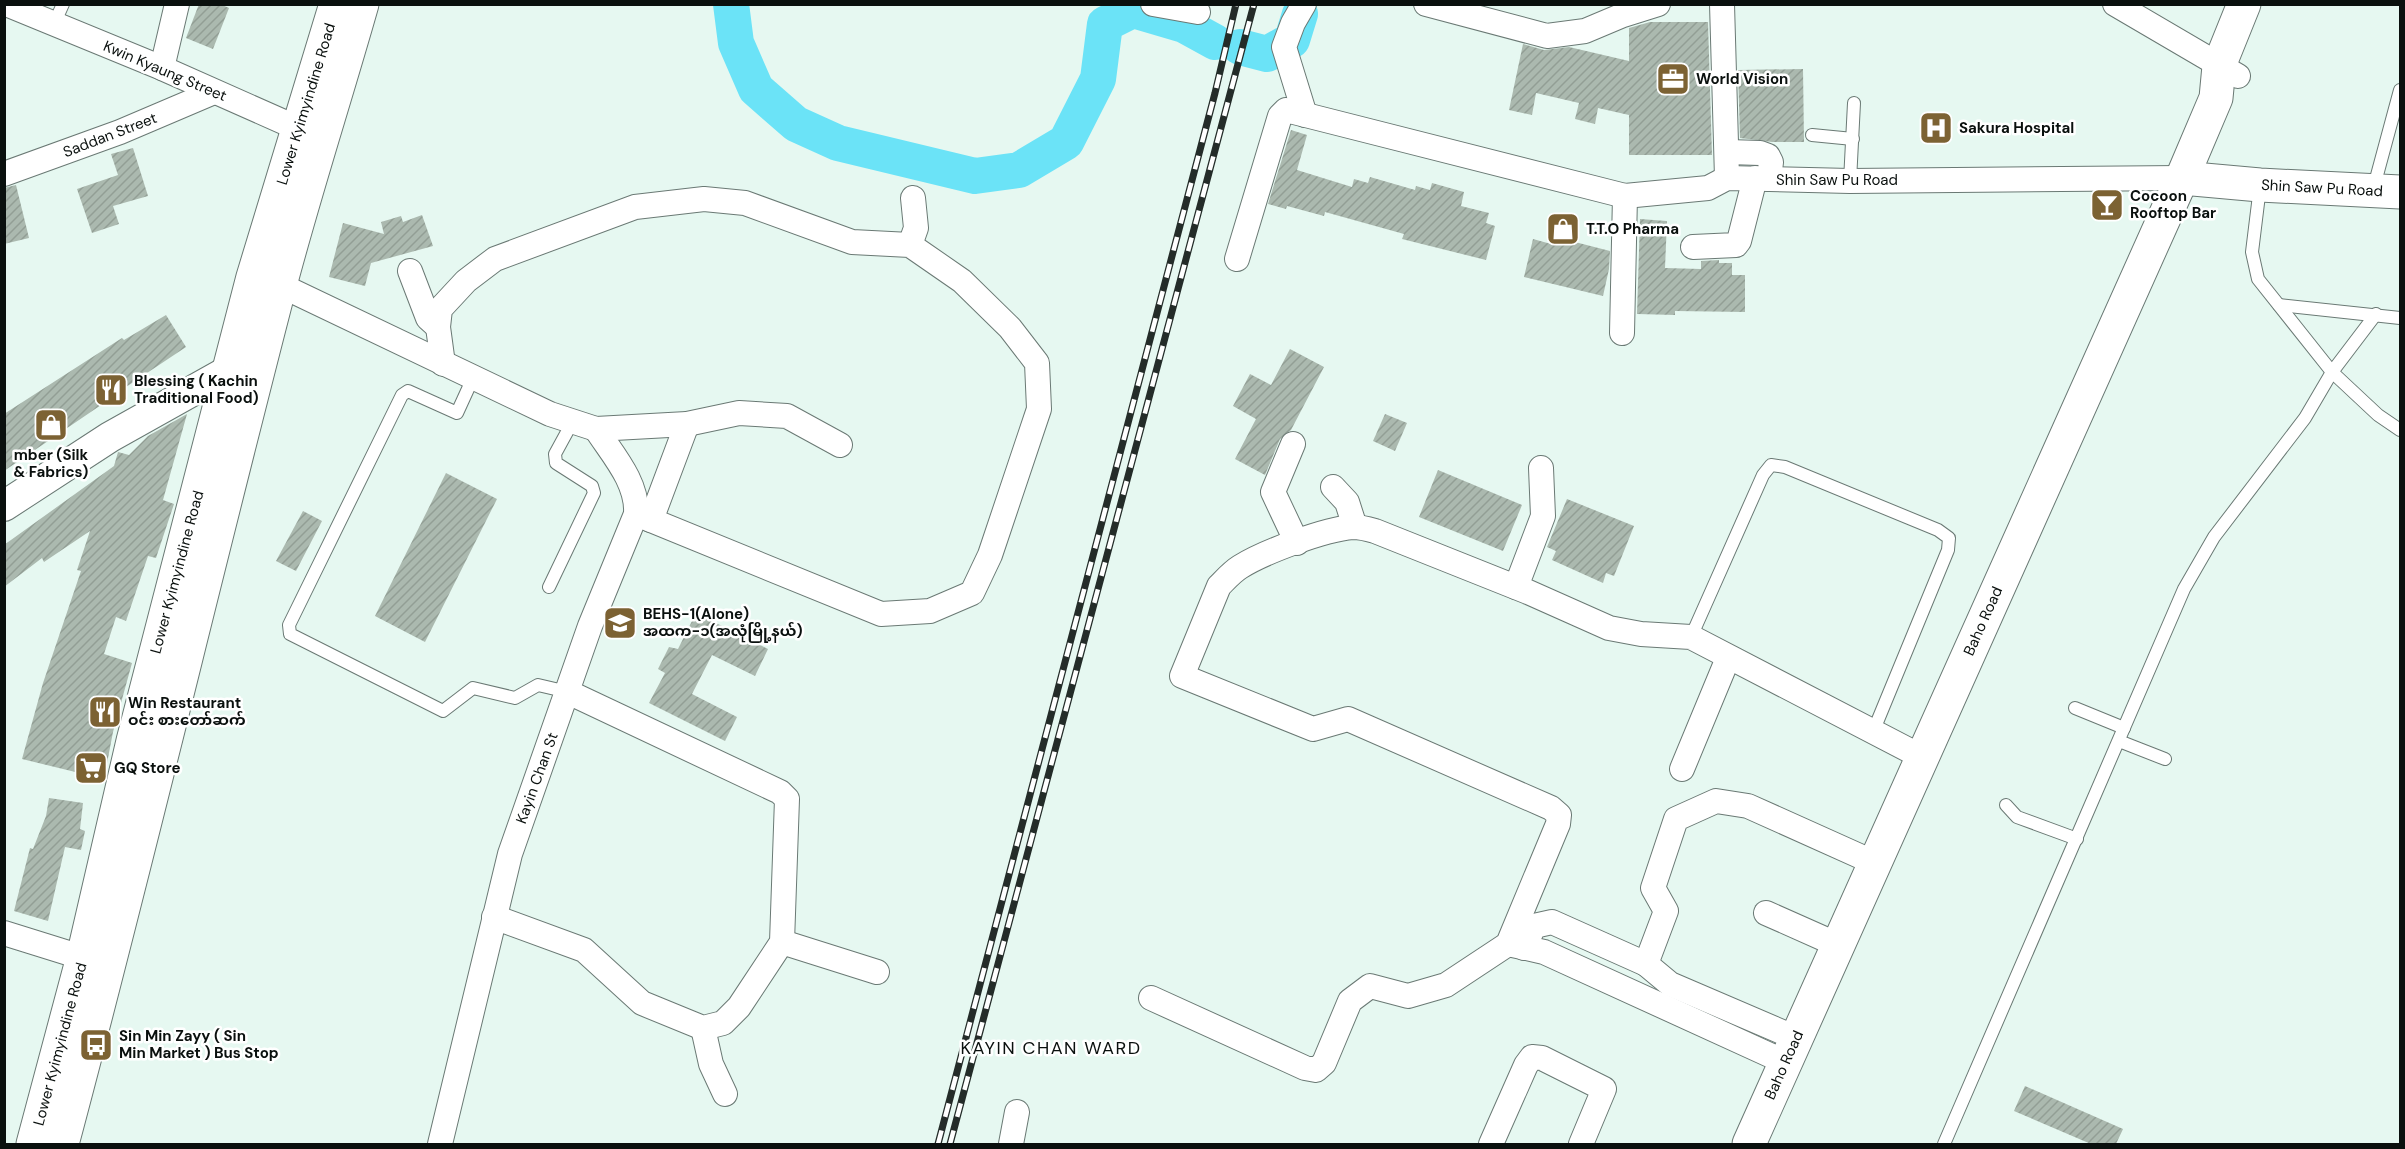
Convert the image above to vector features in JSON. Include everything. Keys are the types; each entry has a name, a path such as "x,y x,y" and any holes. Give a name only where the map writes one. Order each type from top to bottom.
{"main road":[{"name":"Lower Kyimyindine Road","path":"147,746 263,352 280,285 336,4"},
{"name":"Lower Kyimyindine Road","path":"62,1144 96,961 253,277 362,4"},
{"name":"Baho Road","path":"2224,80 2244,4"},
{"name":"Baho Road","path":"1749,1144 2224,80 2266,4"},
{"name":"Shin Saw Pu Road","path":"2182,178 2260,185 2387,191"},
{"name":"Lower Kyimyindine Road","path":"33,1144 96,961"}],"street":[{"name":"Kwin Kyaung Street","path":"6,4 58,14 162,68 311,134"},
{"path":"162,68 177,4"},
{"path":"1154,4 1198,12"},
{"path":"1304,4 1293,22 1284,47 1305,115"},
{"path":"1428,5 1547,36 1586,31 1622,10 1658,4"},
{"path":"1722,4 1727,178"},
{"path":"2115,4 2224,80"},
{"name":"Saddan Street","path":"4,174 120,132 214,92"},
{"name":"Shin Saw Pu Road","path":"1237,259 1280,116 1286,110 1625,196 1708,188 1727,178 1850,181 2182,178"},
{"path":"1693,247 1736,245 1771,162 1768,156 1760,153 1728,152"},
{"path":"1622,333 1625,196"},
{"path":"910,245 916,228 914,198"},
{"path":"443,364 438,327 440,309 466,281 495,259 635,207 704,199 745,203 852,242 910,245 962,280 1010,328 1037,363 1039,409 990,555 972,592 930,611 881,614 644,517 624,472 596,429"},
{"path":"410,271 428,318 438,327"},
{"path":"280,285 550,414 596,429 687,424 739,413 787,416 840,445"},
{"path":"4,506 110,437 263,352"},
{"name":"Kayin Chan St","path":"440,1144 510,854 601,596 644,517 687,424"},
{"path":"1293,444 1273,492 1284,521 1297,543"},
{"path":"1516,587 1543,516 1541,468"},
{"path":"1333,487 1347,502 1355,527"},
{"path":"1516,946 1558,824 1559,815 1551,808 1348,719 1313,729 1182,676 1219,586 1240,567 1297,543 1336,530 1355,527 1376,531 1516,587 1609,628 1641,634 1691,637 1922,757"},
{"path":"1682,769 1728,658"},
{"path":"494,917 584,950 642,1003 703,1028 723,1023 739,1007 782,942 787,799 780,792 568,692"},
{"path":"1646,964 1666,911 1653,888 1676,819 1716,801 1748,806 1875,863"},
{"path":"1767,913 1838,945"},
{"path":"1151,998 1305,1068 1316,1070 1324,1063 1350,1001 1370,986 1408,996 1446,985 1516,946 1534,926 1552,922 1646,964 1670,984 1790,1050"},
{"path":"4,933 96,961"},
{"path":"782,942 877,972"},
{"path":"1516,946 1544,952 1790,1050"},
{"path":"703,1028 711,1064 725,1094"},
{"path":"1491,1144 1526,1065 1532,1057 1542,1058 1604,1089 1581,1144"},
{"path":"1011,1144 1017,1112"}],"lane":[{"path":"2387,191 2400,90"},
{"path":"1850,181 1854,103"},
{"path":"1812,135 1853,139"},
{"path":"2260,185 2252,252 2258,279 2332,372 2378,415 2400,430"},
{"path":"2279,305 2400,318"},
{"path":"1944,1144 2184,589 2214,537 2305,418 2332,372 2376,314"},
{"path":"473,378 457,413 408,391 402,395 289,625 290,634 442,711 473,688 515,698 538,685 568,692"},
{"path":"549,587 594,493 592,486 556,463 555,454 573,421"},
{"path":"1691,637 1763,475 1771,465 1785,466 1938,530 1949,538 1948,550 1873,732"},
{"path":"2075,708 2124,728"},
{"path":"2119,741 2165,759"},
{"path":"2006,805 2017,817 2077,839"}],"building":[{"path":"199,4 220,4 229,8 213,49 186,38"},
{"path":"1650,22 1708,22 1712,155 1629,155 1629,115 1598,108 1595,124 1575,119 1579,103 1536,93 1532,115 1509,110 1523,44 1544,50 1569,47 1629,61 1629,28"},
{"path":"1803,69 1804,142 1772,142 1740,138 1738,70"},
{"path":"1291,130 1307,135 1297,170 1352,187 1354,179 1368,183 1370,177 1415,190 1416,186 1430,190 1432,183 1464,192 1461,206 1489,213 1486,223 1495,226 1486,260 1402,239 1404,234 1325,212 1324,216 1287,206 1286,209 1268,204"},
{"path":"133,148 148,196 113,206 119,224 92,233 77,189 118,175 111,154"},
{"path":"16,185 29,238 4,244 4,188"},
{"path":"422,215 433,246 371,263 365,286 329,277 343,223 384,234 381,222 401,216 403,222"},
{"path":"1558,215 1576,220 1571,241 1610,251 1603,296 1524,277 1533,239 1551,244"},
{"path":"1640,219 1667,221 1665,268 1701,269 1701,261 1719,260 1719,263 1732,263 1732,275 1745,275 1745,312 1675,311 1675,315 1637,314"},
{"path":"166,315 186,347 123,389 126,394 106,406 104,403 4,471 4,414 122,338 124,340"},
{"path":"1290,349 1324,367 1291,430 1280,439 1265,475 1235,459 1256,419 1233,406 1250,374 1271,385"},
{"path":"187,414 163,500 174,504 156,558 148,556 126,621 116,617 104,654 132,663 113,732 104,779 22,759 43,683 81,571 77,570 90,531 44,562 42,558 4,587 4,545 114,466 118,452 129,455 148,436"},
{"path":"1385,414 1407,423 1395,451 1373,441"},
{"path":"1438,470 1522,505 1503,551 1419,517"},
{"path":"446,473 497,499 425,642 375,616"},
{"path":"1567,499 1634,526 1614,576 1606,573 1603,583 1552,560 1556,551 1547,547"},
{"path":"303,511 322,521 296,571 276,561"},
{"path":"696,613 768,649 755,676 712,655 692,694 737,717 725,741 649,703 665,673 658,669 669,647 678,649"},
{"path":"49,798 83,803 80,829 85,831 81,850 65,847 48,921 14,911 30,848 33,849 46,816"},
{"path":"2025,1086 2123,1129 2116,1144 2091,1144 2014,1111"}],"waterway":[{"path":"731,4 736,43 756,89 796,124 838,143 975,176 1019,170 1066,142 1098,79 1105,24 1133,10 1184,25 1215,42"},
{"path":"1240,47 1267,54 1292,40 1300,14"}],"railway":[{"path":"938,1144 1215,93 1236,4"},
{"path":"950,1144 1254,4"}],"place":[{"name":"World Vision","path":"1673,79"},
{"name":"Sakura Hospital","path":"1936,128"},
{"name":"Cocoon Rooftop Bar","path":"2107,205"},
{"name":"T.T.O Pharma","path":"1563,229"},
{"name":"Blessing ( Kachin Traditional Food)","path":"111,390"},
{"name":"mber (Silk & Fabrics)","path":"51,425"},
{"name":"BEHS-1(Alone) အထက-၁(အလုံမြို့နယ်)","path":"620,623"},
{"name":"Win Restaurant ဝင်း စားတော်ဆက်","path":"105,712"},
{"name":"GQ Store","path":"91,768"},
{"name":"Sin Min Zayy ( Sin Min Market ) Bus Stop","path":"96,1045"}],"district":[{"name":"KAYIN CHAN WARD","path":"1051,1048"}]}
